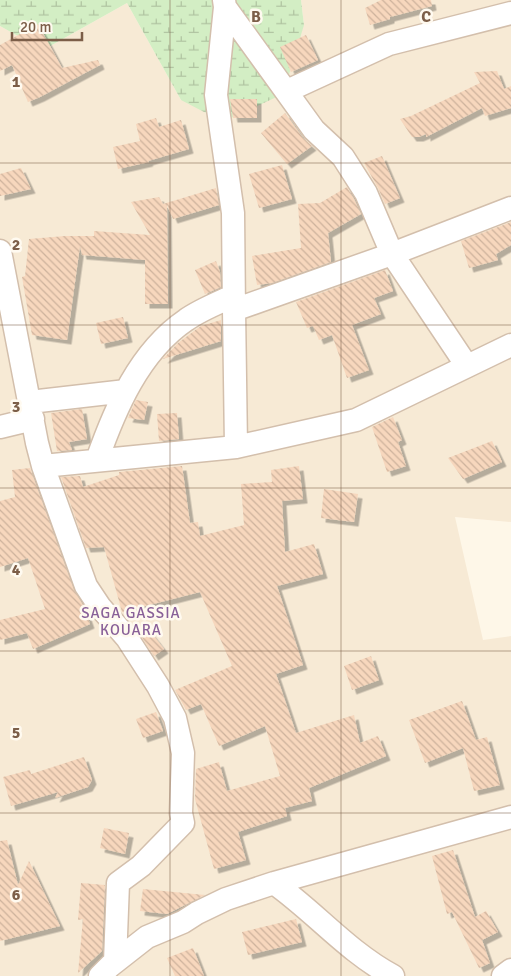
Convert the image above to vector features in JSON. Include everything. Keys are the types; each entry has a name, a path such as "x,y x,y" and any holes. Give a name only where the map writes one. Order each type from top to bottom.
{"street":[{"path":"224,3 314,130 343,157 366,193 392,254 467,366"},
{"path":"224,3 216,96 232,201 236,447"},
{"path":"287,91 389,44 511,13"},
{"path":"97,460 110,422 126,391 142,366 172,330 187,319 392,254 511,208"},
{"path":"0,251 43,466 86,586 100,607 127,638 158,686 174,718 183,753 181,813 183,823 141,866 118,883 107,969"},
{"path":"43,466 236,447 356,420 511,345"},
{"path":"0,427 31,411 126,391"},
{"path":"107,969 147,937 183,922 226,899 274,883 511,817"},
{"path":"274,883 312,912 361,956 393,976"},
{"path":"503,976 511,970"}],"shaded area":[{"path":"301,0 511,0 511,522 455,517 483,640 511,636 511,976 0,976 0,26 43,50 127,3 181,100 304,25"}],"green space":[{"path":"0,0 301,0 304,25 283,94 231,118 204,112 181,100 127,3 43,50 0,26"}],"building":[{"path":"381,0 431,0 432,6 390,17 390,19 370,25 365,8"},
{"path":"38,24 62,68 98,60 100,65 28,102 12,65 0,71 0,45"},
{"path":"306,35 318,60 291,72 280,47"},
{"path":"497,71 504,89 511,86 511,108 485,116 482,108 426,137 426,134 412,137 400,119 411,116 480,83 474,72"},
{"path":"230,99 257,99 257,118 233,118"},
{"path":"285,113 303,138 312,146 287,164 261,133"},
{"path":"156,118 159,127 181,120 189,149 149,162 118,169 113,147 140,141 136,124"},
{"path":"382,156 400,198 385,204 364,163"},
{"path":"282,165 292,199 259,208 249,174"},
{"path":"21,168 31,189 0,196 0,174"},
{"path":"347,187 361,214 328,233 331,262 272,283 257,285 252,256 301,248 298,204 320,203"},
{"path":"216,188 219,205 173,219 167,205 168,304 145,304 145,260 82,255 80,246 67,340 32,335 22,277 25,276 29,239 94,236 94,231 150,235 131,202 159,197 163,204"},
{"path":"511,222 511,245 496,254 498,260 469,268 461,241"},
{"path":"216,261 220,272 221,287 205,294 195,270"},
{"path":"385,270 393,291 374,298 381,314 352,325 369,370 347,378 332,335 319,340 313,326 307,328 296,302"},
{"path":"123,317 128,338 101,344 96,323"},
{"path":"221,320 221,341 163,359 178,343 201,326"},
{"path":"136,400 148,402 144,420 128,418"},
{"path":"82,409 87,439 69,442 72,450 57,451 51,413"},
{"path":"177,413 179,439 159,441 157,414"},
{"path":"393,417 402,440 398,442 406,466 387,472 372,427"},
{"path":"492,441 502,462 463,479 448,458"},
{"path":"182,466 190,523 198,522 200,536 244,525 241,484 272,482 271,470 299,466 303,499 282,501 285,552 314,544 323,574 277,586 303,665 276,674 296,733 354,715 360,743 378,736 386,756 309,788 312,801 285,808 287,816 238,832 246,860 214,869 195,799 196,769 219,762 227,791 280,776 265,726 219,746 201,704 186,710 175,690 232,666 200,592 122,612 104,547 86,548 61,477 80,476 83,487 119,475 119,472"},
{"path":"30,468 74,590 84,607 90,624 33,649 27,633 0,640 0,620 45,609 28,558 0,567 0,501 15,497 12,470"},
{"path":"324,489 358,494 354,522 321,518"},
{"path":"149,630 164,649 154,656 141,636"},
{"path":"371,656 379,680 352,690 344,666"},
{"path":"462,701 476,740 487,737 500,785 474,791 463,748 425,763 409,720"},
{"path":"156,712 163,731 143,738 136,719"},
{"path":"84,757 92,780 88,787 55,798 58,792 11,806 3,777 30,770 31,774"},
{"path":"104,828 129,833 125,854 100,848"},
{"path":"7,840 18,885 29,861 60,926 0,941 0,841"},
{"path":"453,850 475,917 486,911 498,932 482,940 490,963 479,968 452,912 447,914 432,856"},
{"path":"81,883 105,885 102,951 78,973 83,919 78,920"},
{"path":"143,889 205,895 167,914 140,911"},
{"path":"296,919 302,942 248,955 242,932"},
{"path":"193,948 204,976 175,976 167,958"}],"district":[{"name":"SAGA GASSIA KOUARA","path":"131,622"}]}
